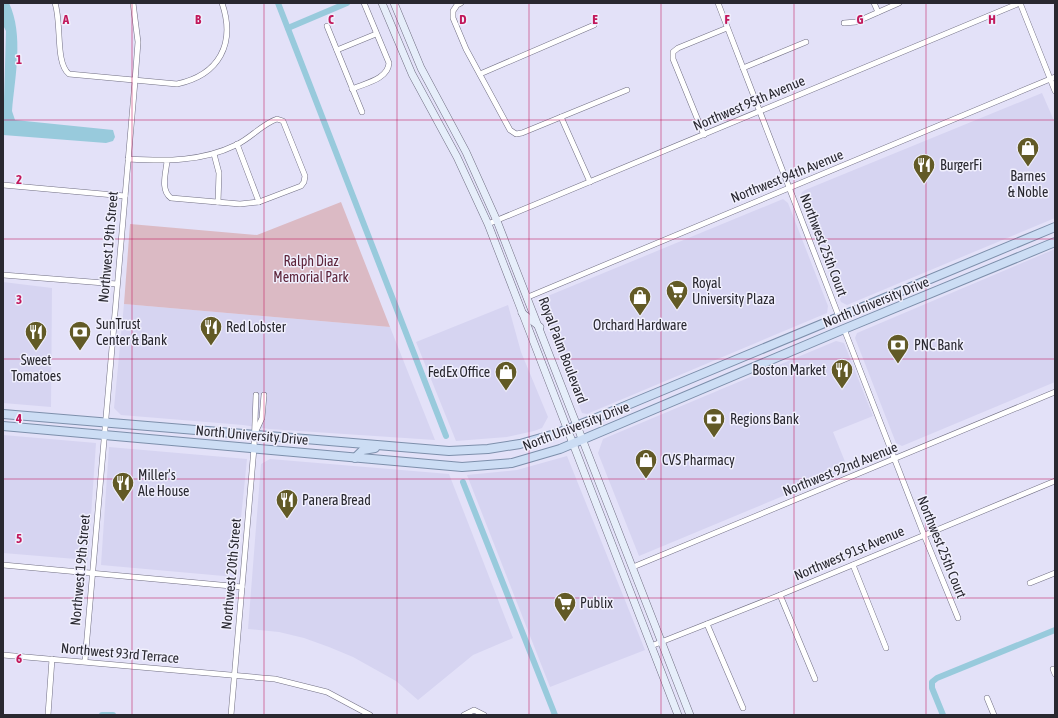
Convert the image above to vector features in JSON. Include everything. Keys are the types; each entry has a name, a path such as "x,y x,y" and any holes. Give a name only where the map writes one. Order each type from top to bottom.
{"main road":[{"name":"Royal Palm Boulevard","path":"382,3 412,74 457,157 488,224 566,430 678,715"},
{"name":"Royal Palm Boulevard","path":"394,3 421,68 466,152 497,220 690,715"},
{"name":"North University Drive","path":"3,414 449,451 488,449 520,444 566,430 1055,227"},
{"name":"North University Drive","path":"3,426 462,467 487,466 526,460 572,444 815,341 1055,242"},
{"path":"844,329 849,318 873,303"},
{"path":"520,311 540,327"},
{"path":"815,341 837,325 839,317"},
{"path":"355,458 363,450 383,446"}],"street":[{"path":"55,3 59,21 60,60 63,70 69,74 177,84 192,81 216,64 223,52 227,37 226,16 222,3"},
{"name":"Northwest 19th Street","path":"85,661 138,42 134,3"},
{"path":"352,89 385,75 389,70 389,63 364,3"},
{"path":"461,3 453,10 452,18 466,49 510,130 516,134 522,133 627,90"},
{"name":"Northwest 25th Court","path":"718,3 839,317"},
{"path":"874,3 878,12"},
{"path":"844,23 856,22 899,3"},
{"path":"1020,3 1053,78 1055,91"},
{"name":"Northwest 95th Avenue","path":"488,224 1020,3"},
{"path":"480,74 594,25"},
{"path":"328,26 362,112"},
{"path":"704,135 673,59 674,52 678,48 727,28"},
{"path":"337,50 376,34"},
{"path":"743,68 806,42"},
{"name":"Northwest 94th Avenue","path":"528,297 1053,78"},
{"path":"561,117 590,182"},
{"path":"128,159 167,161 191,159 214,154 237,144 270,121 277,119 283,121 304,176 304,182 301,186 259,202 240,204 171,198 166,194 164,188 167,161"},
{"path":"237,144 259,202"},
{"path":"214,154 219,173 218,202"},
{"path":"3,185 125,196"},
{"path":"3,274 117,284"},
{"name":"Northwest 25th Court","path":"844,329 958,618"},
{"name":"Northwest 92nd Avenue","path":"633,567 1055,392"},
{"name":"Northwest 20th Street","path":"231,715 254,448 256,394"},
{"name":"Northwest 20th Street","path":"254,435 262,418 264,395"},
{"name":"Northwest 91st Avenue","path":"651,646 780,595 1055,481"},
{"path":"3,565 242,587"},
{"path":"853,565 886,648"},
{"path":"1030,583 1055,573"},
{"path":"780,595 814,679"},
{"path":"707,624 743,708"},
{"name":"Northwest 93rd Terrace","path":"3,655 85,661 276,679 327,692 370,715"},
{"path":"48,715 52,659"},
{"path":"987,698 994,715"},
{"path":"464,715 474,710 484,715"}],"shaded area":[{"path":"3,3 9,3 14,15 16,28 17,56 12,111 15,120 113,130 115,137 113,141 106,143 3,135 6,31 3,25"},
{"path":"1042,93 1055,123 1055,218 847,305 841,302 800,198 802,192"},
{"path":"783,199 788,203 828,306 827,313 587,414 582,413 538,302 543,298"},
{"path":"1055,249 1055,382 902,446 896,443 855,338 857,333"},
{"path":"3,282 52,288 51,407 3,403"},
{"path":"124,304 390,327 435,440 269,429 243,425 121,415 114,408"},
{"path":"508,305 521,352 548,417 542,428 534,431 507,437 456,441 416,342"},
{"path":"836,341 844,343 873,416 833,432 848,469 639,556 598,453 603,439"},
{"path":"3,435 96,443 88,560 3,553"},
{"path":"109,447 247,459 235,577 101,565"},
{"path":"567,456 645,650 550,687 467,475 517,470"},
{"path":"270,459 449,474 513,638 473,655 418,700 396,681 353,657 304,638 279,632 248,629 261,464"}],"green space":[{"name":"Ralph Diaz Memorial Park","path":"341,202 390,327 124,304 130,224 257,235"}],"waterway":[{"path":"278,3 446,436"},
{"path":"288,28 347,3"},
{"path":"463,482 555,715"},
{"path":"943,715 932,688 932,682 937,678 1055,630"},
{"path":"102,715 113,715"}],"place":[{"name":"Barnes & Noble","path":"1028,168"},
{"name":"BurgerFi","path":"924,184"},
{"name":"Royal University Plaza","path":"677,310"},
{"name":"Orchard Hardware","path":"640,316"},
{"name":"Red Lobster","path":"211,346"},
{"name":"Sweet Tomatoes","path":"36,352"},
{"name":"SunTrust Center & Bank","path":"80,352"},
{"name":"PNC Bank","path":"898,364"},
{"name":"Boston Market","path":"842,390"},
{"name":"FedEx Office","path":"506,392"},
{"name":"Regions Bank","path":"714,438"},
{"name":"CVS Pharmacy","path":"646,480"},
{"name":"Miller's Ale House","path":"123,502"},
{"name":"Panera Bread","path":"287,520"},
{"name":"Publix","path":"565,622"}]}
